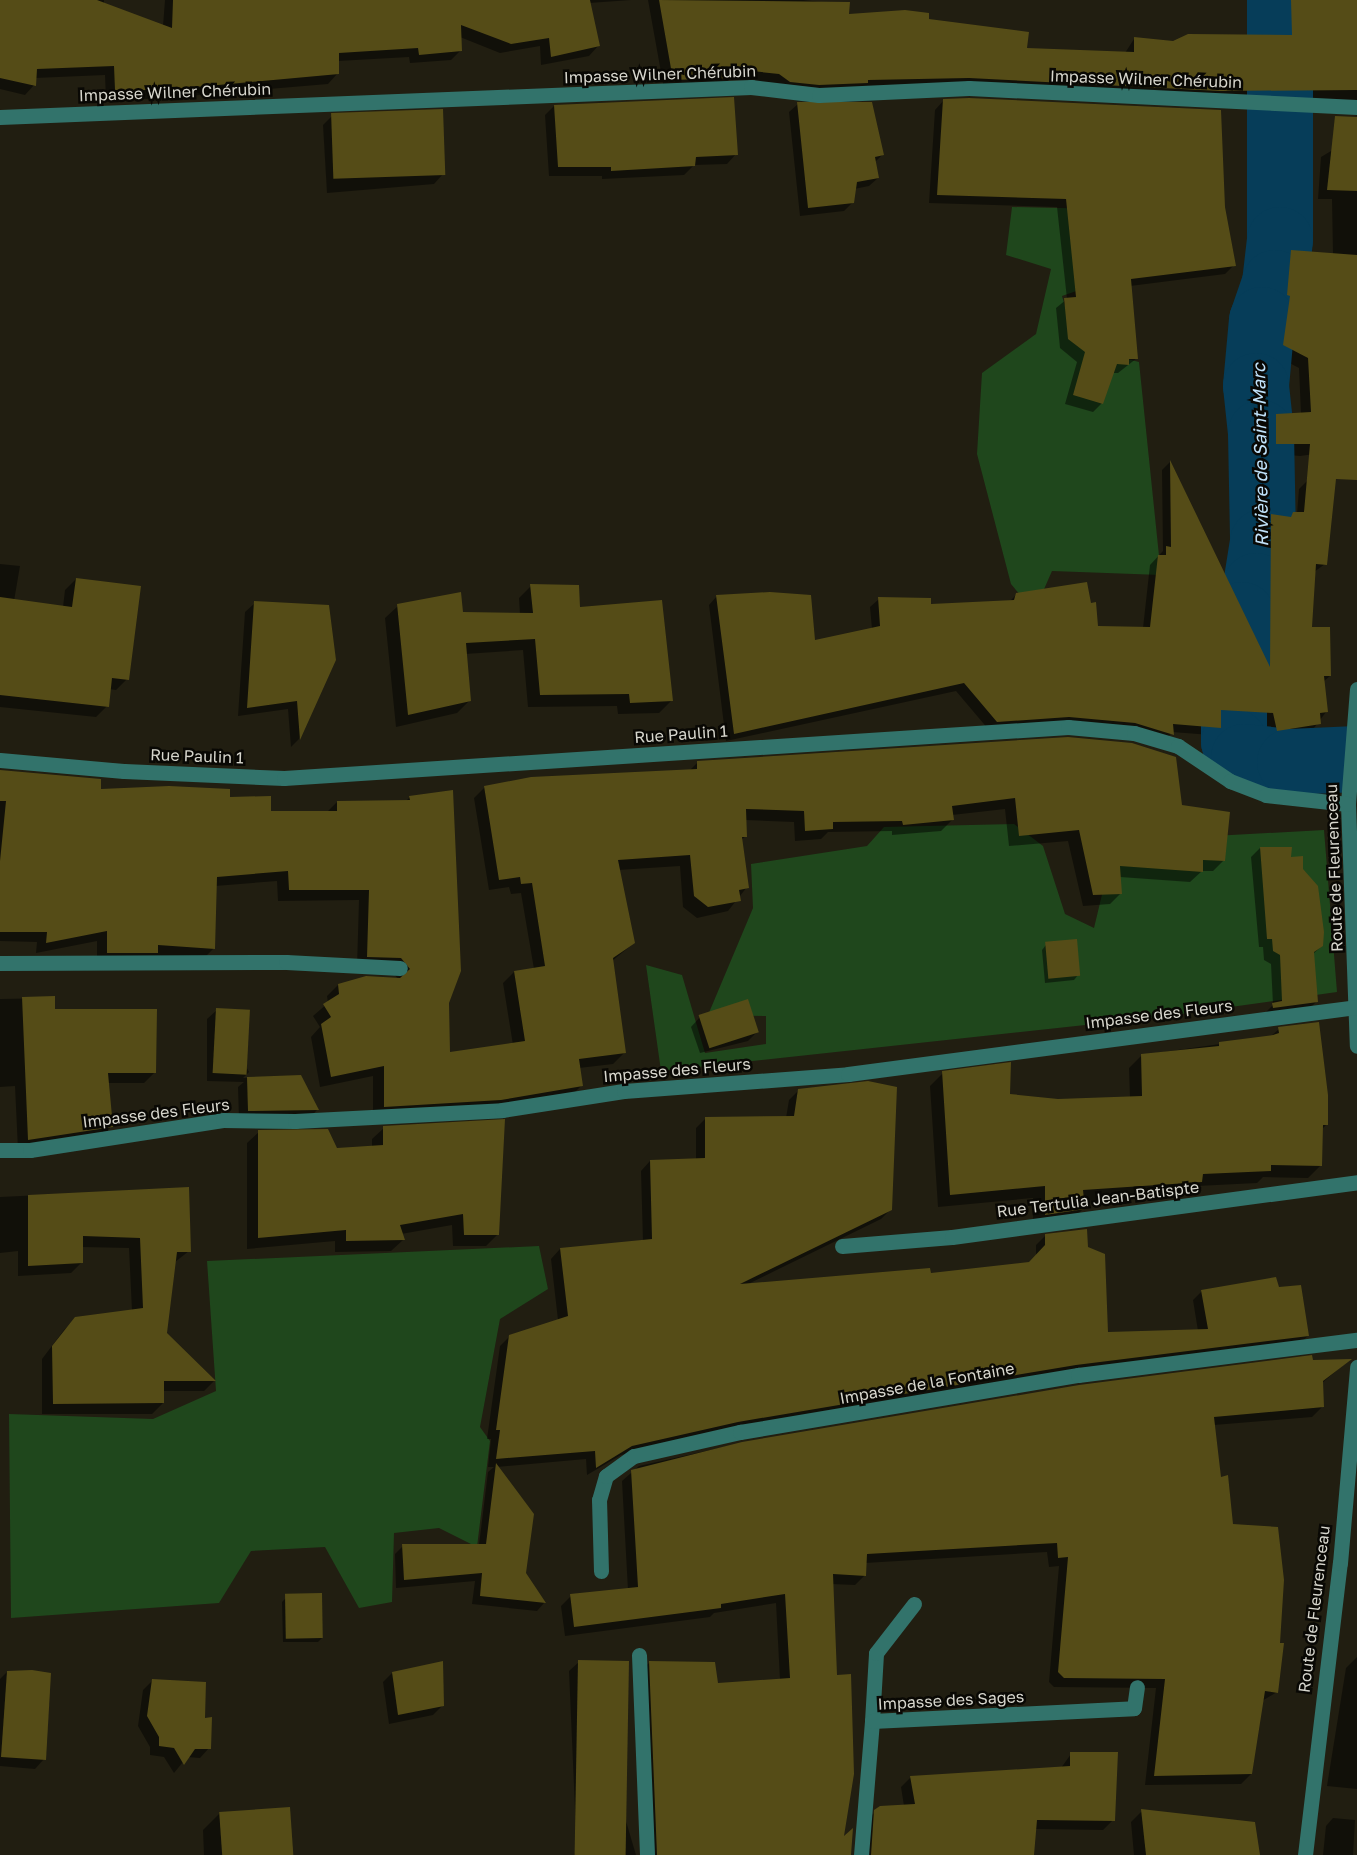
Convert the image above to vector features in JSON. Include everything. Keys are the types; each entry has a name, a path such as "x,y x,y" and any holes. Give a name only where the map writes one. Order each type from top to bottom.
{"street":[{"name":"Impasse Wilner Chérubin","path":"0,117 751,87 819,95 969,88 1085,96 1268,100 1357,107"},
{"name":"Route de Fleurenceau","path":"1357,689 1348,804 1356,946 1357,1046"},
{"name":"Rue Paulin 1","path":"0,760 124,771 284,778 1068,727 1134,733 1178,746 1230,781 1266,795 1348,804"},
{"path":"0,963 286,962 400,968"},
{"name":"Impasse des Fleurs","path":"0,1150 30,1150 223,1120 295,1121 502,1110 624,1091 849,1074 1356,1007"},
{"name":"Rue Tertulia Jean-Batispte","path":"843,1246 951,1237 1357,1182"},
{"name":"Impasse de la Fontaine","path":"601,1571 599,1500 606,1476 634,1456 740,1432 1078,1375 1357,1340"},
{"name":"Route de Fleurenceau","path":"1305,1855 1340,1563 1357,1367"},
{"path":"872,1721 876,1653 914,1604"},
{"path":"639,1655 647,1855"},
{"name":"Impasse des Sages","path":"861,1855 872,1721 1134,1708 1137,1687"}],"green space":[{"path":"1012,207 1104,209 1108,280 1062,296 1077,346 1139,362 1161,575 1052,571 1034,612 1011,584 977,454 982,373 1036,334 1051,269 1006,255"},
{"path":"1014,824 1043,846 1065,914 1094,928 1110,861 1122,841 1324,830 1337,992 1159,1017 661,1071 646,965 682,975 705,1053 766,1044 766,1016 708,1015 753,908 751,864 867,846 884,827"},
{"path":"539,1246 548,1289 500,1319 480,1427 490,1441 477,1547 439,1528 394,1533 392,1602 359,1608 325,1547 251,1551 219,1603 11,1618 9,1414 153,1419 216,1391 207,1261"}],"building":[{"path":"0,0 97,0 172,28 173,0 590,0 600,46 551,57 549,38 511,44 461,25 462,51 419,55 418,48 339,53 339,74 164,90 115,90 114,66 37,69 36,86 0,78"},
{"path":"659,0 850,2 849,14 905,10 929,13 929,19 1029,32 1027,48 1134,52 1134,37 1173,41 1188,34 1292,35 1291,0 1357,0 1357,90 1220,91 969,78 868,80 868,83 819,85 790,82 779,74 733,69 733,78 673,80"},
{"path":"734,97 738,155 696,157 695,166 611,171 611,167 558,167 554,105"},
{"path":"969,98 1221,110 1225,207 1236,266 1131,279 1138,359 1129,359 1129,365 1117,364 1103,404 1073,395 1085,352 1068,339 1064,298 1076,297 1066,199 937,195 943,99"},
{"path":"797,102 872,102 884,155 875,157 879,178 857,182 854,203 808,208"},
{"path":"443,109 445,175 333,179 331,113"},
{"path":"1335,116 1357,117 1357,191 1327,190"},
{"path":"1291,250 1357,255 1357,480 1336,479 1327,565 1316,564 1312,627 1330,627 1331,676 1324,676 1328,712 1320,713 1321,724 1277,731 1273,713 1221,710 1221,728 1173,724 1174,735 1135,723 1069,717 997,722 964,683 734,734 716,595 770,592 811,595 815,640 880,626 878,597 931,598 931,604 1014,600 1016,593 1087,582 1091,603 1096,602 1098,626 1150,627 1158,555 1166,555 1166,546 1171,547 1170,460 1270,667 1271,514 1291,517 1293,512 1304,512 1310,444 1276,444 1276,414 1311,412 1308,358 1283,345 1290,296 1287,295"},
{"path":"76,578 141,586 129,680 112,678 109,707 0,695 0,597 72,607"},
{"path":"530,584 579,585 580,607 662,600 673,701 630,703 629,694 540,695 535,639 466,643 471,701 408,715 397,604 461,592 463,612 533,613"},
{"path":"254,601 329,605 336,660 300,740 297,701 247,708"},
{"path":"1068,737 1132,743 1176,757 1182,805 1230,812 1225,861 1203,860 1203,872 1120,866 1122,894 1093,895 1079,830 1019,836 1015,798 952,806 954,820 903,825 902,821 833,822 833,829 805,831 804,811 746,809 747,837 742,837 749,888 739,890 741,901 708,907 694,896 690,855 618,860 635,943 613,958 626,1053 579,1059 583,1086 501,1100 384,1107 384,1066 331,1077 321,1024 331,1017 323,1004 339,994 338,984 366,976 400,978 410,969 401,958 367,957 369,890 289,890 288,871 217,877 215,949 158,945 158,953 107,953 107,931 46,943 47,932 0,932 0,861 6,801 0,801 0,770 101,779 101,789 169,786 230,789 230,797 271,796 271,811 337,811 337,801 410,800 409,796 453,790 461,971 449,1003 450,1052 525,1041 514,971 545,966 532,883 521,884 520,877 499,880 484,786 531,777 697,769 697,761"},
{"path":"1260,847 1292,847 1291,857 1303,856 1303,869 1318,886 1324,932 1323,946 1314,952 1318,1002 1273,1008 1272,1003 1282,1001 1280,955 1273,951 1272,939 1267,939"},
{"path":"1077,939 1080,976 1048,979 1045,942"},
{"path":"55,996 55,1009 157,1009 156,1073 108,1073 113,1127 28,1140 22,997"},
{"path":"748,999 759,1032 709,1048 699,1015"},
{"path":"216,1008 250,1010 247,1075 213,1073"},
{"path":"1319,1022 1328,1095 1328,1125 1323,1125 1322,1166 1271,1165 1271,1171 1203,1174 1202,1182 1083,1190 1085,1209 1045,1215 1045,1186 950,1195 942,1071 1011,1062 1010,1094 1058,1099 1142,1096 1141,1054 1219,1046 1219,1042 1273,1035 1279,1033 1278,1027"},
{"path":"301,1075 319,1110 248,1111 247,1077"},
{"path":"868,1081 897,1087 892,1210 740,1284 930,1268 931,1273 1029,1262 1045,1245 1045,1234 1087,1229 1088,1247 1105,1254 1108,1332 1208,1329 1201,1290 1276,1277 1279,1287 1301,1285 1309,1336 1076,1365 738,1422 632,1446 596,1468 595,1451 496,1459 500,1430 496,1430 509,1335 568,1316 560,1248 652,1239 650,1160 705,1158 705,1117 794,1116 798,1089"},
{"path":"505,1119 499,1235 464,1235 463,1214 400,1225 405,1240 346,1241 346,1230 258,1238 258,1130 328,1129 337,1148 383,1145 383,1126"},
{"path":"189,1187 191,1252 177,1252 167,1333 216,1381 164,1381 164,1403 53,1404 52,1346 75,1317 143,1308 140,1238 83,1236 83,1263 28,1266 28,1195"},
{"path":"1312,1355 1313,1360 1352,1359 1323,1381 1324,1407 1214,1417 1221,1477 1228,1475 1233,1524 1278,1527 1284,1580 1280,1643 1284,1643 1278,1693 1265,1691 1252,1774 1154,1776 1165,1679 1064,1678 1058,1672 1068,1557 1058,1558 1057,1543 867,1554 866,1576 833,1574 837,1675 851,1674 854,1774 844,1836 853,1828 851,1855 657,1855 649,1661 715,1662 718,1683 790,1678 785,1594 721,1604 721,1608 574,1627 570,1594 638,1587 631,1470 742,1442 1079,1385"},
{"path":"496,1463 534,1514 526,1573 546,1603 480,1596 482,1573 404,1580 402,1544 486,1544"},
{"path":"322,1593 323,1638 286,1639 285,1594"},
{"path":"578,1660 629,1661 626,1855 575,1855"},
{"path":"443,1661 444,1706 398,1715 392,1672"},
{"path":"32,1670 51,1673 46,1760 1,1757 7,1671"},
{"path":"152,1679 206,1682 205,1718 212,1717 211,1749 195,1749 184,1765 174,1748 159,1746 159,1737 147,1716"},
{"path":"1070,1752 1118,1752 1115,1821 1037,1820 1034,1855 871,1855 874,1810 880,1806 915,1804 910,1776 1070,1766"},
{"path":"290,1807 293,1855 222,1855 219,1812"},
{"path":"1141,1809 1255,1822 1260,1855 1146,1855"}],"waterway":[{"name":"Rivière de Saint-Marc","path":"1280,0 1280,240 1275,283 1262,320 1256,386 1261,433 1263,542 1256,586 1242,615 1234,699 1234,742 1244,757 1290,762 1357,759"}]}
